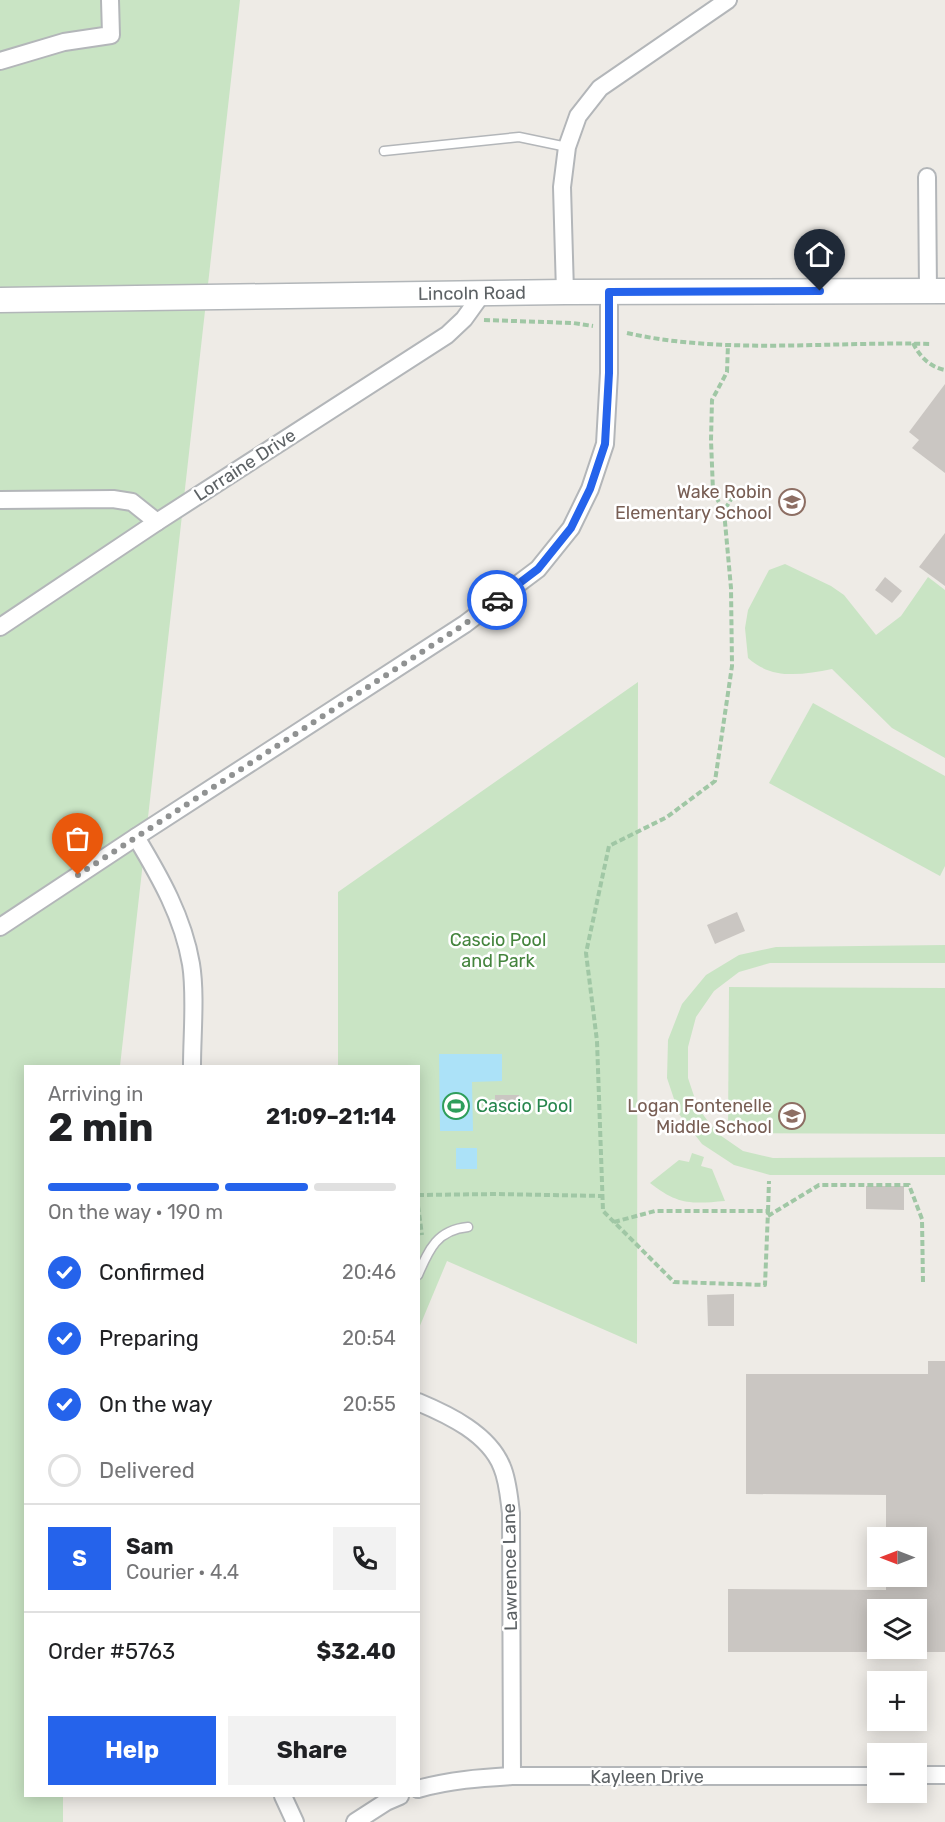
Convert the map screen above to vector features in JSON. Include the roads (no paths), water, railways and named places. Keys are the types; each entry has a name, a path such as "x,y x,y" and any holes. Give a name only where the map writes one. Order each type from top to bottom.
{"main road":[{"name":"Lincoln Road","path":"0,300 565,292 936,291"}],"street":[{"path":"0,61 64,42 111,35 110,0"},
{"path":"565,292 562,188 567,147 578,116 600,88 728,0"},
{"path":"927,177 936,291"},
{"path":"0,927 465,624 538,569 571,528 590,489 605,444 609,373 609,292"},
{"name":"Lorraine Drive","path":"0,627 157,522 447,335 465,319 482,294"},
{"path":"0,500 113,499 132,502 157,522"},
{"path":"136,837 161,879 185,935 191,966 192,1065"},
{"name":"Lawrence Lane","path":"420,1403 453,1419 482,1440 495,1453 507,1484 511,1513 512,1776"},
{"path":"927,1775 945,1775"},
{"name":"Kayleen Drive","path":"420,1788 441,1782 512,1776 867,1776"},
{"path":"283,1797 295,1822"},
{"path":"355,1822 398,1797"}],"lane":[{"path":"384,152 519,136 567,147"},
{"path":"420,1271 428,1253 437,1241 454,1228 468,1227"}],"water":[{"name":"Cascio Pool","path":"439,1054 502,1054 502,1081 472,1082 473,1131 440,1131"},
{"path":"456,1148 477,1148 477,1169 456,1169"}],"place":[{"name":"Wake Robin Elementary School","path":"792,502"},
{"name":"Cascio Pool","path":"456,1106"},
{"name":"Logan Fontenelle Middle School","path":"792,1116"}],"park label":[{"name":"Cascio Pool and Park","path":"498,950"}]}
